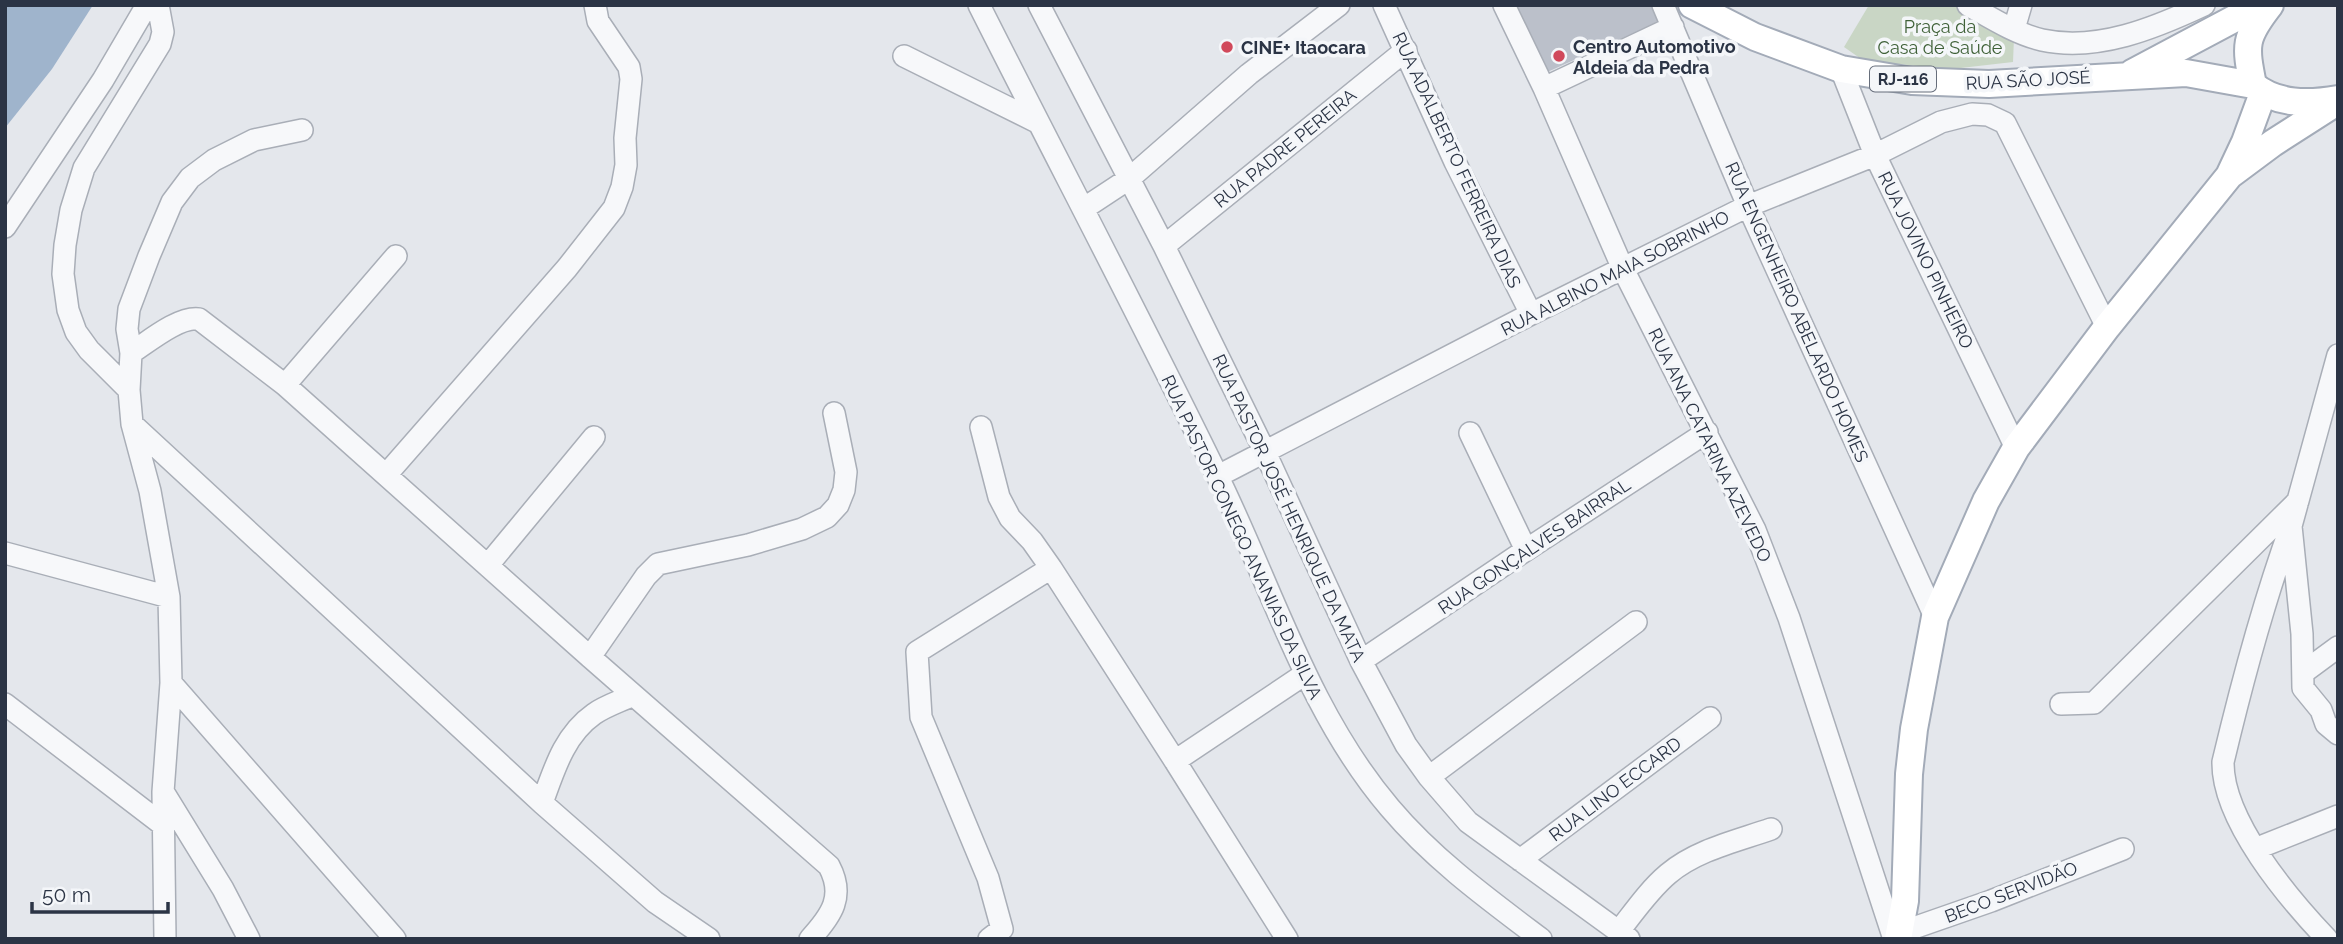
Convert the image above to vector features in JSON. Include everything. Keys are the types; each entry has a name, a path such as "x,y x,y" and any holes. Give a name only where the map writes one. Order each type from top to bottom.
{"main road":[{"name":"RUA SÃO JOSÉ","path":"1692,5 1755,37 1841,69 1912,80 1989,84 2186,73 2258,89 2288,101 2338,101"},
{"name":"RUA SÃO JOSÉ","path":"2127,75 2260,5"},
{"path":"2229,176 2258,89 2247,54 2249,36 2270,5"},
{"path":"1897,937 1905,901 1908,787 1913,740 1936,617 1986,501 2016,448 2107,327 2229,176 2273,143 2338,101"}],"street":[{"path":"5,227 103,80 147,5"},
{"path":"129,390 89,351 76,332 68,310 63,274 71,210 85,168 160,44 163,32 158,5"},
{"path":"386,475 567,268 614,208 626,165 625,138 631,79 629,67 598,21 595,5"},
{"name":"RUA PASTOR CONEGO ANANIAS DA SILVA","path":"979,5 1218,476 1305,674 1360,769 1389,807 1422,843 1486,898 1541,939"},
{"name":"RUA PASTOR JOSÉ HENRIQUE DA MATA","path":"1039,5 1164,246 1264,450 1362,661 1406,745 1468,822 1624,935"},
{"path":"1083,209 1130,178 1249,74 1339,5"},
{"name":"RUA ADALBERTO FERREIRA DIAS","path":"1384,5 1455,162 1531,314"},
{"name":"RUA ANA CATARINA AZEVEDO","path":"1504,5 1544,88 1623,269 1755,530 1789,618 1897,937"},
{"name":"RUA ENGENHEIRO ABELARDO HOMES","path":"1663,5 1748,206 1936,617"},
{"path":"1968,5 2042,40 2080,43 2124,37 2200,6"},
{"path":"2014,29 2021,5"},
{"path":"1544,88 1673,27"},
{"name":"RUA PADRE PEREIRA","path":"1164,246 1406,50"},
{"path":"904,56 1039,123"},
{"name":"RUA JOVINO PINHEIRO","path":"1841,69 1875,155 2016,448"},
{"name":"RUA ALBINO MAIA SOBRINHO","path":"1218,476 1264,450 1748,206 1875,155 1941,122 1972,114 1989,115 2005,123 2107,327"},
{"path":"165,939 163,792 171,682 169,597 150,491 132,424 129,390 131,353 127,329 129,309 172,202 190,178 214,160 254,141 302,130"},
{"path":"285,385 396,256"},
{"path":"131,353 180,323 190,318 199,319 285,385 829,866 836,879 838,893 810,939"},
{"path":"2327,939 2255,849 2228,796 2223,778 2223,761 2250,653 2291,526 2338,355"},
{"path":"590,657 657,564 748,545 802,529 827,517 838,505 846,472 834,413"},
{"path":"132,424 542,803 655,902 709,939"},
{"path":"981,427 999,498 1010,517 1032,541 1051,568 1287,939"},
{"name":"RUA GONÇALVES BAIRRAL","path":"1362,661 1707,432"},
{"path":"1470,433 1526,550"},
{"path":"488,565 594,437"},
{"path":"2061,704 2094,703 2298,501"},
{"path":"2291,526 2304,672 2303,688 2321,710 2326,724 2338,734"},
{"path":"5,553 169,597"},
{"path":"989,939 1002,929 988,878 921,717 917,652 1051,568"},
{"path":"1429,776 1636,622"},
{"path":"2304,672 2338,647"},
{"path":"1175,761 1305,674"},
{"path":"171,682 395,939"},
{"path":"542,803 556,766 578,727 596,712 633,695"},
{"path":"5,704 163,825"},
{"name":"RUA LINO ECCARD","path":"1520,860 1710,718"},
{"path":"163,792 223,889 249,939"},
{"path":"2255,849 2338,816"},
{"path":"1624,935 1666,875 1680,864 1771,829"},
{"name":"BECO SERVIDÃO","path":"1897,937 2123,849"}],"green space":[{"name":"Praça da Casa de Saúde","path":"1869,5 1957,5 2014,38 2013,62 1952,69 1864,61 1844,47"}],"water":[{"path":"5,5 93,5 52,69 5,128"}],"building":[{"name":"Centro Automotivo Aldeia da Pedra","path":"1512,5 1651,5 1658,22 1543,74"}],"place":[{"name":"CINE+ Itaocara","path":"1227,47"},
{"name":"Centro Automotivo Aldeia da Pedra","path":"1559,56"}]}
